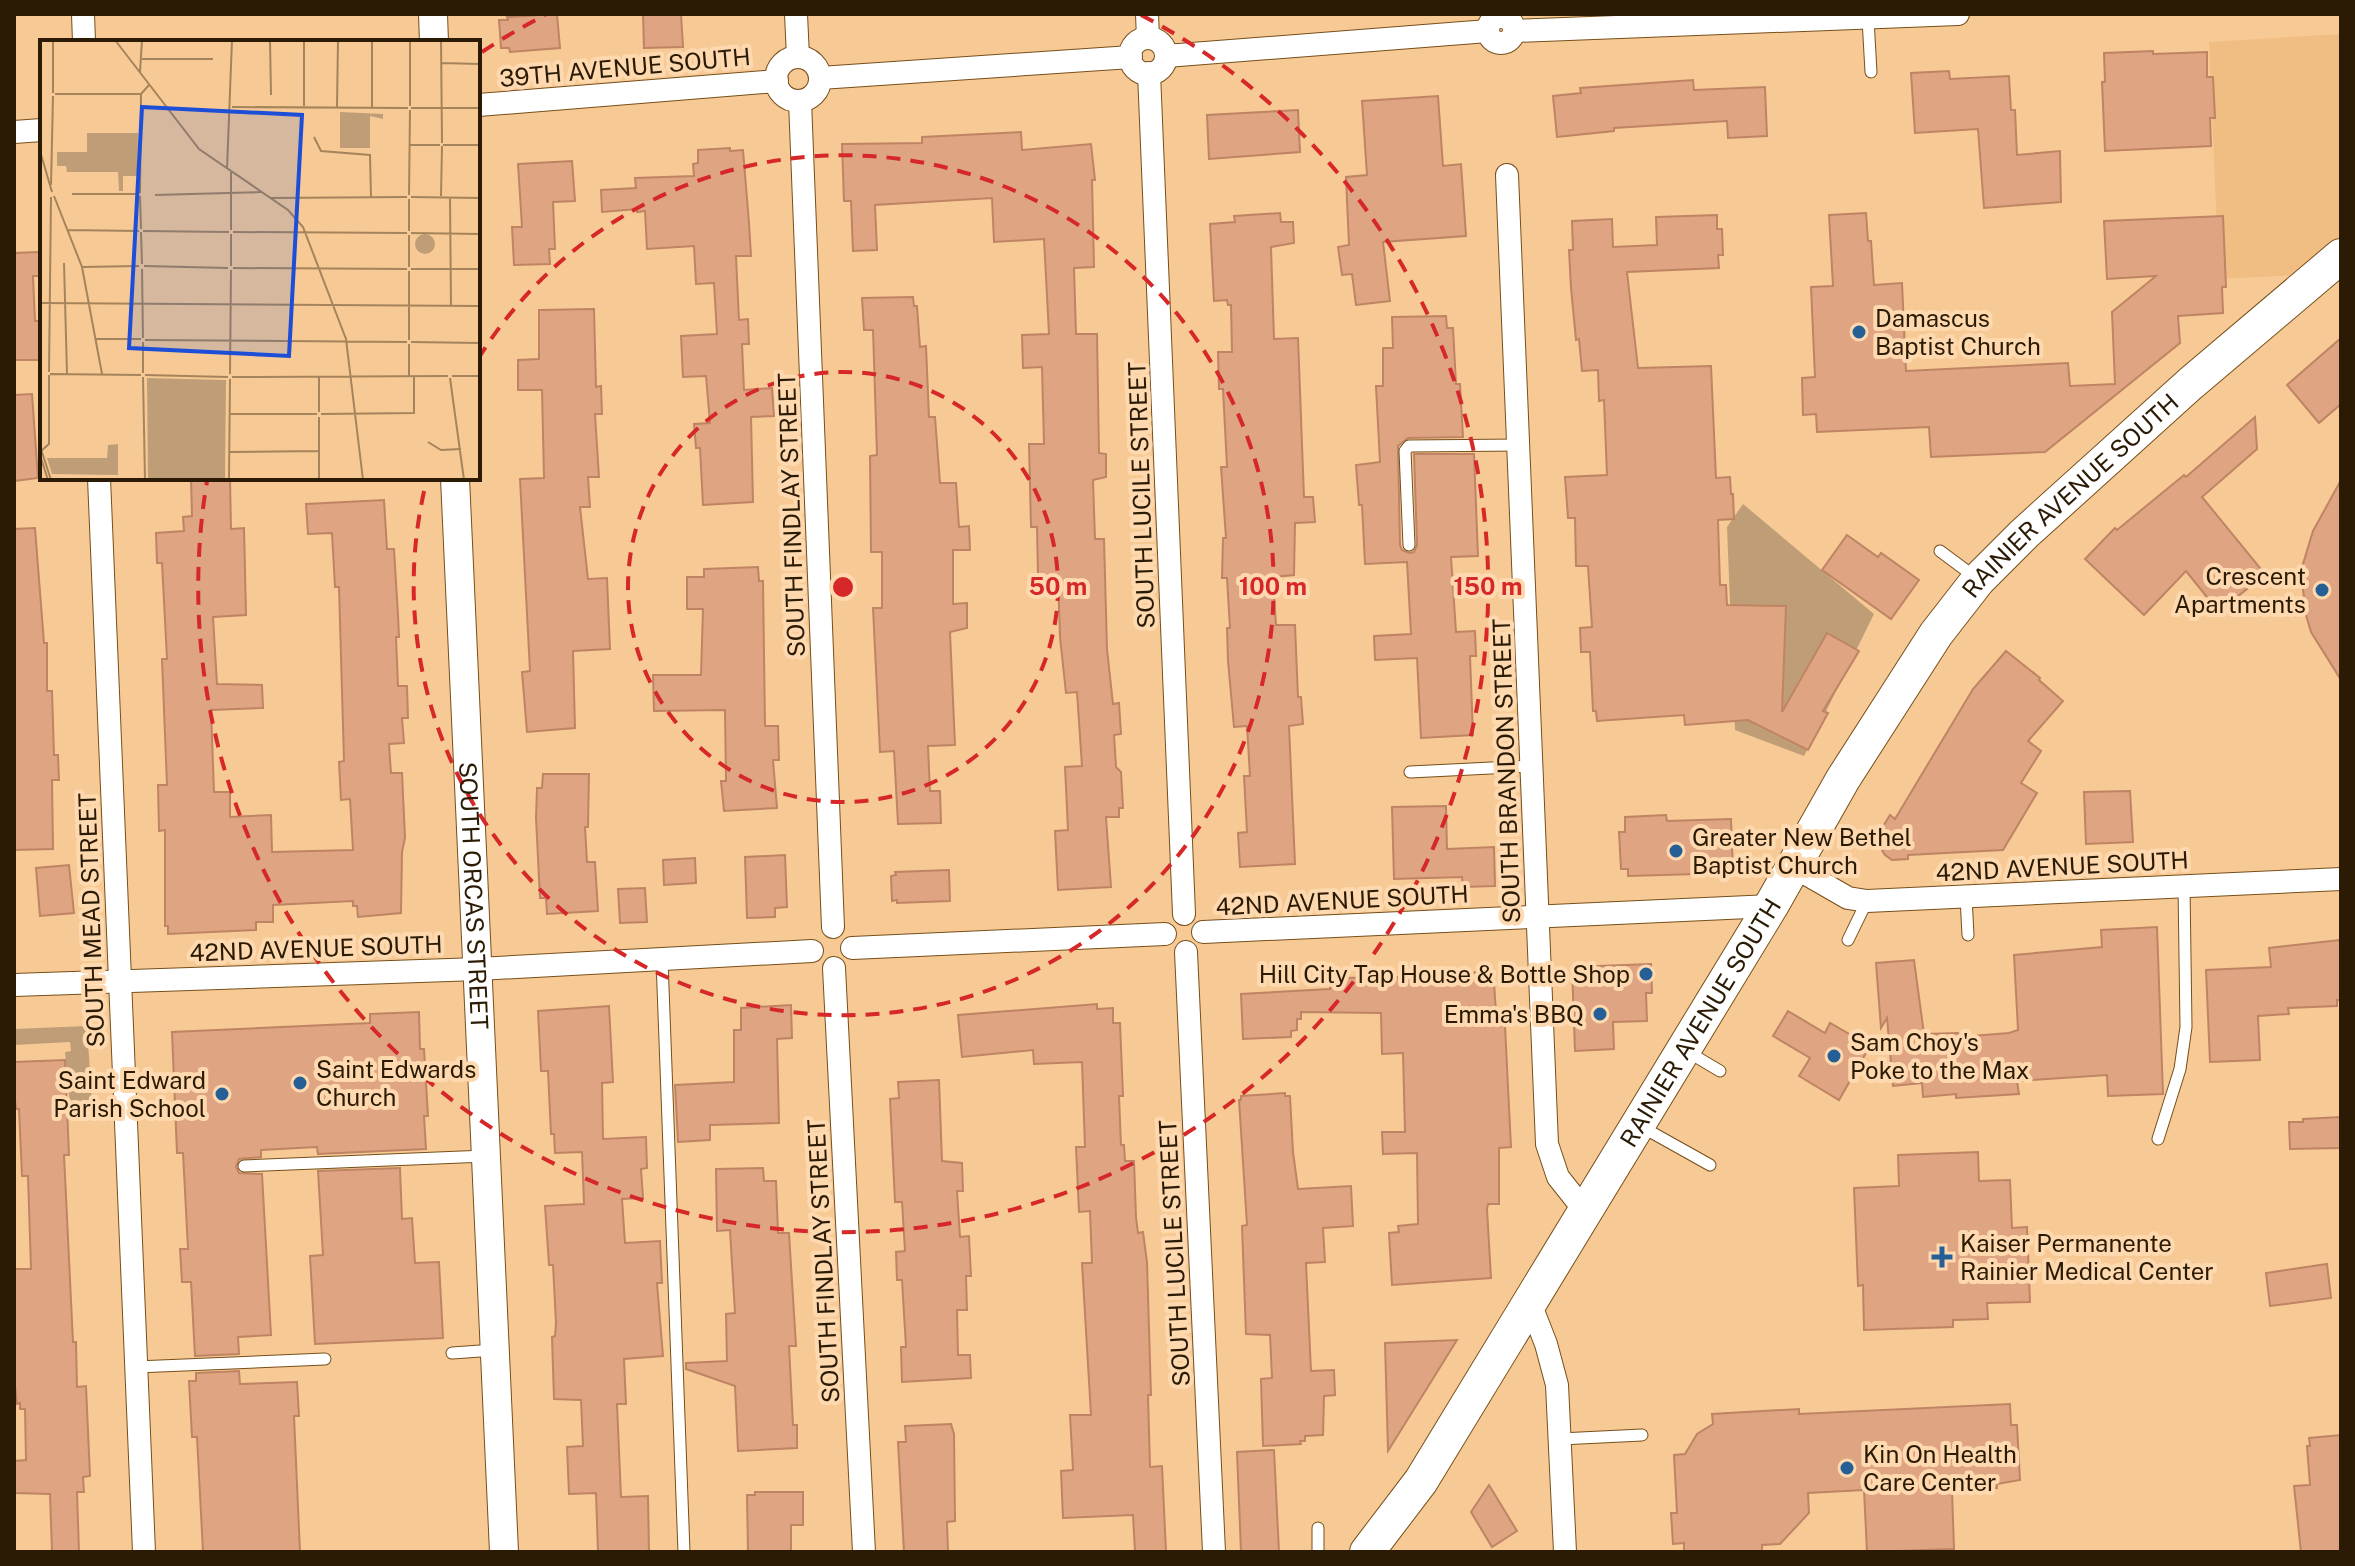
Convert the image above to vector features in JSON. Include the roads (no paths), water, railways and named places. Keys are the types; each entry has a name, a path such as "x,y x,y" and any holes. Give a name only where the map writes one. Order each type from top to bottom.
{"main road":[{"name":"RAINIER AVENUE SOUTH","path":"1367,1552 1421,1481 1771,906 1843,779 1936,634 1978,580 2024,534 2190,384 2341,256"}],"street":[{"path":"83,14 84,40"},
{"path":"433,14 434,40"},
{"path":"796,14 798,57"},
{"path":"1147,14 1148,38"},
{"path":"1166,56 1501,24 1868,19 1958,14"},
{"path":"1148,38 1161,43 1166,56 1163,66 1149,73 1136,68 1131,57 1136,43 1148,38"},
{"path":"798,57 814,64 820,78 812,97 800,101 784,96 777,81 783,64 798,57"},
{"path":"820,78 1131,57"},
{"name":"SOUTH LUCILE STREET","path":"1149,73 1184,914"},
{"name":"39TH AVENUE SOUTH","path":"480,105 777,81"},
{"name":"SOUTH FINDLAY STREET","path":"800,101 833,927"},
{"path":"14,132 40,130"},
{"name":"SOUTH BRANDON STREET","path":"1507,175 1547,1144 1558,1177 1585,1211"},
{"name":"SOUTH MEAD STREET","path":"99,480 144,1552"},
{"name":"SOUTH ORCAS STREET","path":"455,480 504,1552"},
{"name":"42ND AVENUE SOUTH","path":"1794,867 1848,898 1867,901 2341,879"},
{"name":"42ND AVENUE SOUTH","path":"1203,932 1771,906"},
{"path":"1184,914 1197,918 1203,932 1197,948 1186,952 1172,948 1165,934 1170,920 1184,914"},
{"path":"833,927 846,933 852,948 849,959 834,968 818,963 812,945 817,933 833,927"},
{"path":"852,948 1165,934"},
{"name":"42ND AVENUE SOUTH","path":"14,985 478,969 812,951"},
{"name":"SOUTH LUCILE STREET","path":"1186,952 1214,1552"},
{"name":"SOUTH FINDLAY STREET","path":"834,968 864,1552"},
{"path":"1530,1303 1557,1385 1565,1552"}],"lane":[{"path":"1868,19 1871,72"},
{"path":"1409,545 1405,451 1409,446 1519,445"},
{"path":"1940,551 1978,580"},
{"path":"1410,772 1533,766"},
{"path":"2158,1139 2180,1069 2186,1027 2184,886"},
{"path":"1966,897 1968,935"},
{"path":"1848,940 1867,901"},
{"path":"662,960 684,1552"},
{"path":"1684,1049 1720,1071"},
{"path":"1638,1125 1710,1165"},
{"path":"244,1166 487,1156"},
{"path":"452,1353 495,1350"},
{"path":"136,1367 325,1359"},
{"path":"1560,1439 1642,1435"},
{"path":"1318,1528 1318,1552"}],"place":[{"name":"Damascus Baptist Church","path":"1859,332"},
{"name":"Crescent Apartments","path":"2322,590"},
{"name":"Greater New Bethel Baptist Church","path":"1676,851"},
{"name":"Hill City Tap House & Bottle Shop","path":"1646,974"},
{"name":"Emma's BBQ","path":"1600,1014"},
{"name":"Sam Choy's Poke to the Max","path":"1834,1056"},
{"name":"Saint Edwards Church","path":"300,1083"},
{"name":"Saint Edward Parish School","path":"222,1094"},
{"name":"Kaiser Permanente Rainier Medical Center","path":"1942,1257"},
{"name":"Kin On Health Care Center","path":"1847,1468"}]}
